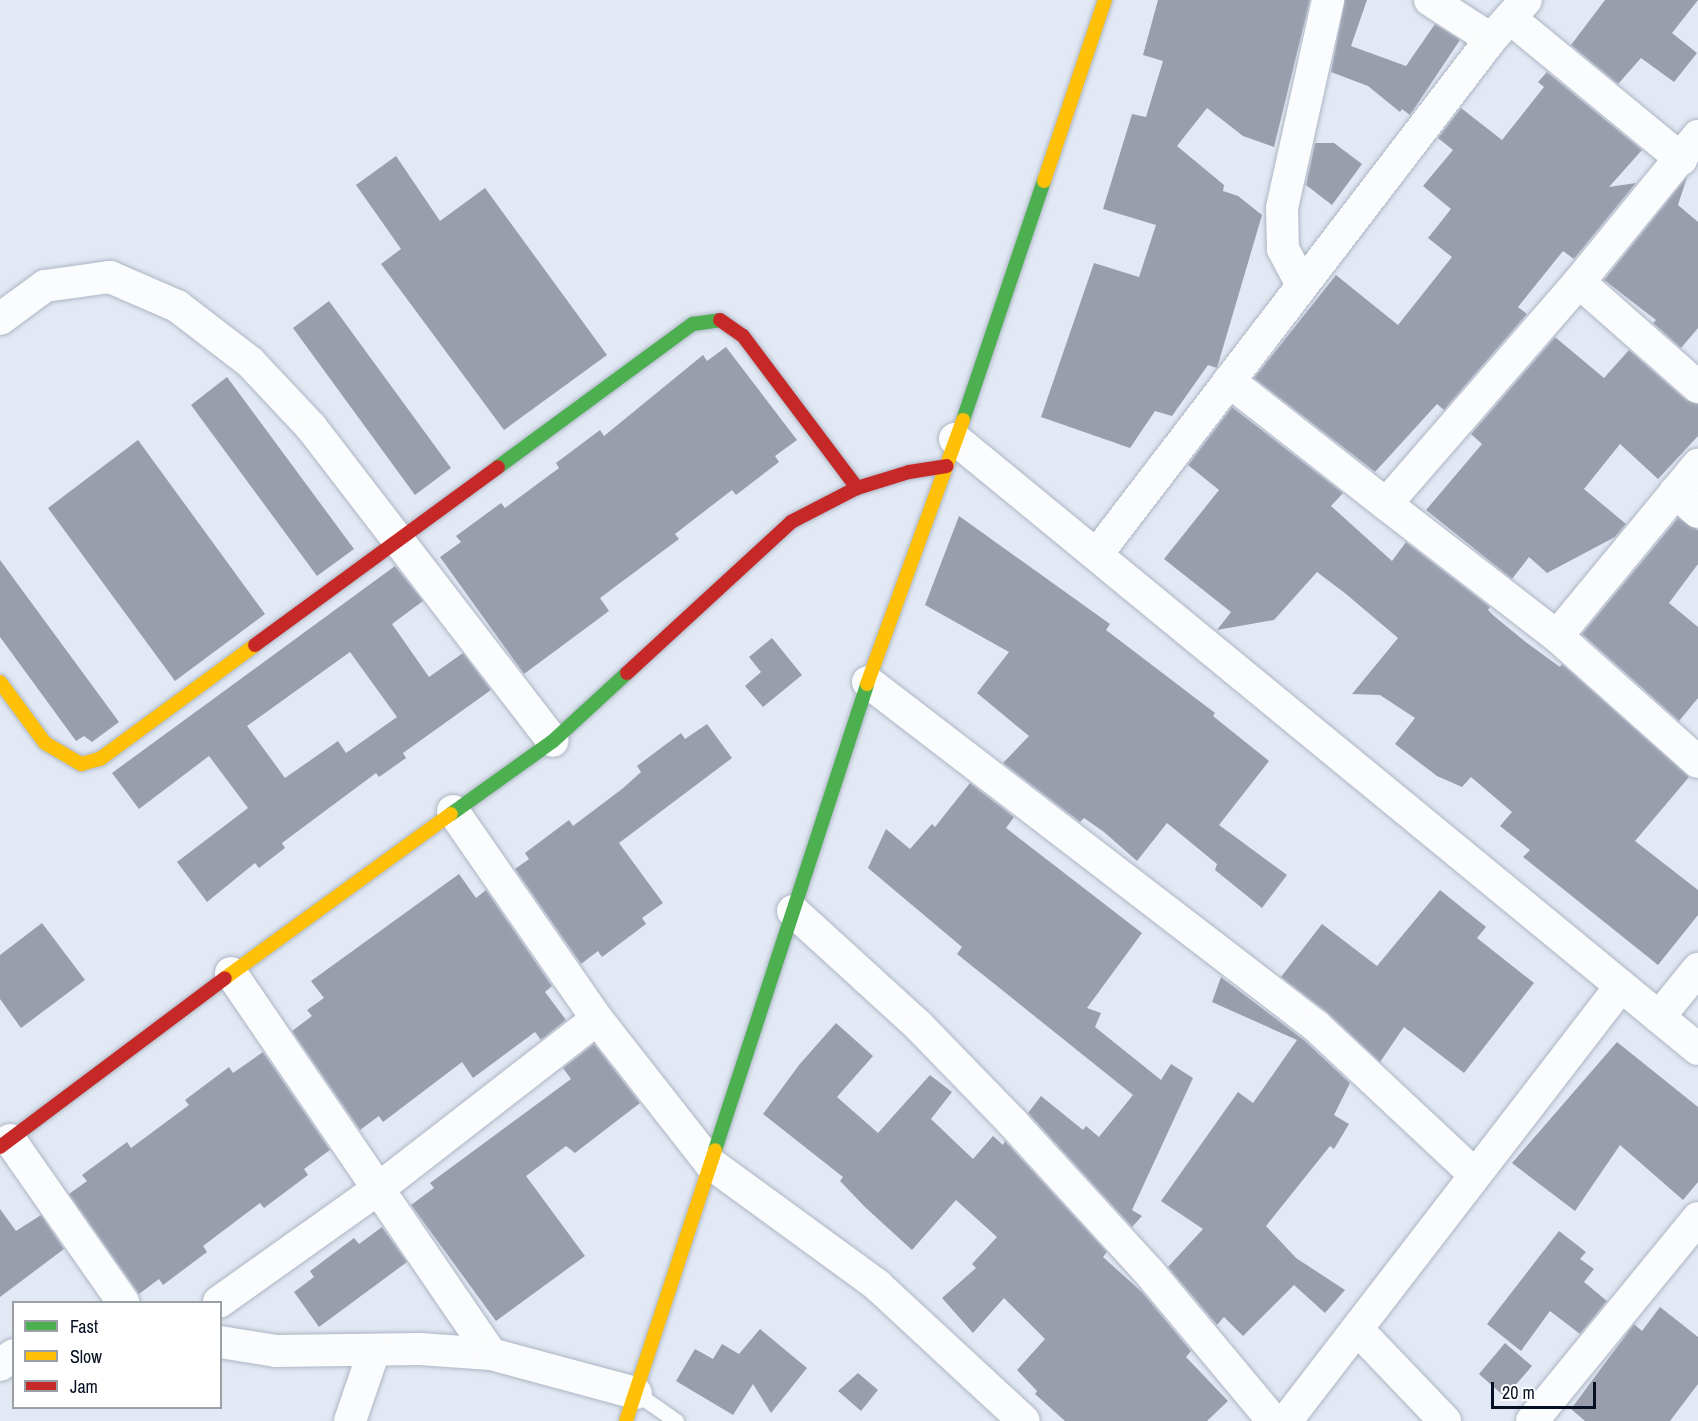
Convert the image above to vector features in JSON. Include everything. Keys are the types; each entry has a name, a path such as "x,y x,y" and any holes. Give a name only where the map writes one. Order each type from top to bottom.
{"street":[{"path":"222,1342 276,1351 374,1352 420,1349 491,1354 631,1407 868,682 951,453 1105,0"},
{"path":"1302,285 1283,249 1282,208 1328,0"},
{"path":"1386,504 1579,282 1694,142 1509,19 1430,0"},
{"path":"1097,554 1509,19"},
{"path":"0,320 45,286 110,277 177,306 250,362 311,427 400,539 553,741"},
{"path":"1579,282 1698,387"},
{"path":"0,682 45,743 62,756 81,764 100,759 693,324 721,320 743,336 857,488"},
{"path":"1229,381 1557,636 1698,762"},
{"path":"106,1297 5,1143 231,973 553,741 791,522 857,488 909,472 951,453"},
{"path":"951,453 1097,554 1698,1050"},
{"path":"1557,636 1687,502 1698,465"},
{"path":"868,682 1316,1026 1474,1174"},
{"path":"453,811 597,1019 710,1163 877,1285 1024,1421"},
{"path":"793,911 919,1026 1012,1122 1149,1272 1273,1421"},
{"path":"1659,1017 1698,969"},
{"path":"231,973 491,1354"},
{"path":"1286,1421 1620,986"},
{"path":"220,1301 378,1189 597,1019"},
{"path":"1532,1421 1698,1218"},
{"path":"1358,1330 1445,1421"},
{"path":"350,1421 374,1352"}],"lane":[{"path":"631,1407 676,1421"}],"building":[{"path":"1158,0 1310,0 1274,147 1243,136 1207,108 1177,146 1224,185 1223,191 1238,196 1262,215 1217,368 1208,365 1172,416 1155,411 1130,448 1041,417 1094,263 1139,277 1156,225 1103,209 1132,114 1146,117 1163,61 1143,55"},
{"path":"1345,0 1367,0 1351,46 1406,66 1435,24 1460,40 1410,115 1402,109 1400,112 1368,86 1331,72"},
{"path":"1605,0 1698,0 1672,33 1697,53 1674,82 1641,58 1618,84 1571,45"},
{"path":"1547,72 1642,150 1609,187 1636,183 1574,259 1563,251 1518,307 1527,314 1444,410 1437,404 1375,472 1254,378 1336,275 1398,325 1452,257 1428,238 1451,209 1423,186 1453,150 1438,138 1461,108 1502,140 1544,87 1538,82"},
{"path":"1315,143 1334,143 1362,164 1332,205 1306,185"},
{"path":"396,156 440,221 485,188 607,355 504,430 381,264 401,249 356,185"},
{"path":"1687,177 1678,205 1698,222 1698,328 1681,348 1653,323 1656,320 1604,280"},
{"path":"329,301 451,468 415,495 293,328"},
{"path":"1555,337 1604,378 1629,350 1686,400 1698,404 1698,436 1658,479 1620,444 1584,489 1626,524 1615,537 1547,573 1529,557 1512,579 1426,510 1482,444 1471,434"},
{"path":"726,347 797,440 775,456 779,462 736,495 732,490 675,534 679,539 600,598 609,611 524,674 440,557 461,542 456,536 501,503 505,508 559,468 556,463 600,430 604,436 703,355 707,361"},
{"path":"227,377 354,549 317,576 191,405"},
{"path":"1232,407 1343,493 1331,506 1392,561 1406,542 1490,607 1488,610 1494,616 1527,643 1560,667 1562,664 1689,777 1635,841 1698,890 1698,915 1658,965 1523,857 1530,850 1500,826 1512,812 1471,777 1462,787 1437,776 1395,744 1415,718 1380,695 1352,694 1398,638 1346,594 1317,572 1274,620 1217,630 1231,612 1164,559 1219,490 1188,465"},
{"path":"138,440 265,614 175,681 48,508"},
{"path":"959,516 1110,624 1106,630 1215,713 1213,716 1269,761 1219,825 1287,875 1262,908 1215,870 1217,864 1167,823 1137,861 1104,832 1084,818 1080,822 1003,763 1029,736 977,693 1009,652 925,605"},
{"path":"1678,518 1698,530 1698,564 1669,603 1698,627 1698,698 1679,721 1582,634"},
{"path":"0,560 119,722 92,742 84,736 76,741 0,637"},
{"path":"395,566 423,601 392,624 429,677 463,653 491,690 403,753 406,758 379,777 376,773 282,843 285,848 259,868 255,863 207,902 177,862 248,808 209,756 139,809 112,773","holes":["350,652 397,717 346,753 338,741 285,778 247,726"]},
{"path":"772,638 802,675 763,707 745,686 761,672 749,657"},
{"path":"707,724 732,758 619,843 663,903 642,918 646,924 602,957 598,951 581,964 515,869 529,859 525,853 569,820 573,826 622,789 641,772 637,766 681,733 685,739"},
{"path":"970,783 1014,817 1006,828 1142,933 1087,1008 1101,1013 1095,1027 1161,1080 1171,1064 1193,1078 1132,1210 1142,1216 1132,1227 1028,1113 1041,1096 1083,1130 1086,1126 1099,1137 1133,1095 957,954 962,947 868,868 886,829 910,849 932,824 935,827"},
{"path":"459,874 476,898 486,890 552,986 545,992 566,1020 541,1040 535,1032 473,1078 462,1062 383,1122 379,1116 360,1130 292,1031 312,1016 307,1010 324,998 311,981"},
{"path":"1440,890 1486,927 1477,938 1534,983 1464,1073 1404,1027 1380,1062 1328,1013 1281,977 1322,924 1377,966"},
{"path":"42,923 85,980 21,1028 0,999 0,955"},
{"path":"1221,977 1304,1040 1350,1083 1334,1115 1349,1124 1334,1149 1330,1146 1266,1226 1296,1258 1345,1290 1325,1313 1294,1285 1243,1336 1224,1317 1217,1325 1168,1267 1203,1229 1161,1201 1238,1092 1253,1103 1297,1040 1212,1002"},
{"path":"836,1023 873,1056 837,1097 878,1133 930,1075 952,1092 931,1119 973,1159 993,1136 1003,1145 1005,1141 1107,1252 1103,1257 1143,1293 1191,1351 1186,1357 1228,1401 1207,1421 1065,1421 1035,1394 1037,1391 1017,1370 1045,1339 1004,1298 973,1333 942,1298 976,1268 972,1264 997,1237 956,1200 912,1250 840,1181 843,1177 763,1114 799,1065"},
{"path":"1617,1042 1698,1107 1698,1182 1683,1200 1620,1145 1575,1211 1512,1163"},
{"path":"594,1044 640,1103 575,1153 566,1146 526,1176 585,1256 496,1321 411,1205 434,1188 430,1183 571,1079 563,1068"},
{"path":"263,1052 330,1150 304,1169 308,1175 264,1208 260,1203 203,1246 207,1252 163,1285 159,1279 139,1294 69,1194 87,1181 82,1175 127,1142 131,1148 189,1105 185,1100 229,1067 233,1073"},
{"path":"0,1209 16,1231 41,1215 64,1249 0,1297"},
{"path":"382,1227 407,1262 319,1327 294,1292 314,1277 310,1271 354,1238 359,1244"},
{"path":"1559,1231 1586,1252 1580,1259 1594,1269 1584,1282 1607,1301 1580,1334 1550,1311 1521,1351 1487,1324"},
{"path":"1660,1307 1698,1337 1698,1384 1670,1421 1585,1421 1571,1409 1634,1324 1642,1331"},
{"path":"760,1329 807,1368 771,1413 753,1384 733,1415 676,1381 695,1349 713,1359 722,1344 739,1354"},
{"path":"1505,1343 1532,1366 1505,1397 1479,1374"},
{"path":"858,1373 878,1390 861,1411 838,1391"}],"traffic: fast":[{"path":"963,420 1044,181"},
{"path":"498,467 693,324 720,320"},
{"path":"451,814 553,741 627,673"},
{"path":"715,1150 867,684"}],"traffic: slow":[{"path":"1044,181 1105,0"},
{"path":"867,684 963,420"},
{"path":"0,682 45,743 81,764 100,759 255,645"},
{"path":"225,978 451,814"},
{"path":"626,1421 715,1150"}],"traffic: jam":[{"path":"720,320 743,336 857,488"},
{"path":"627,673 791,522 857,488 909,472 947,466"},
{"path":"255,645 498,467"},
{"path":"0,1147 225,978"}]}
